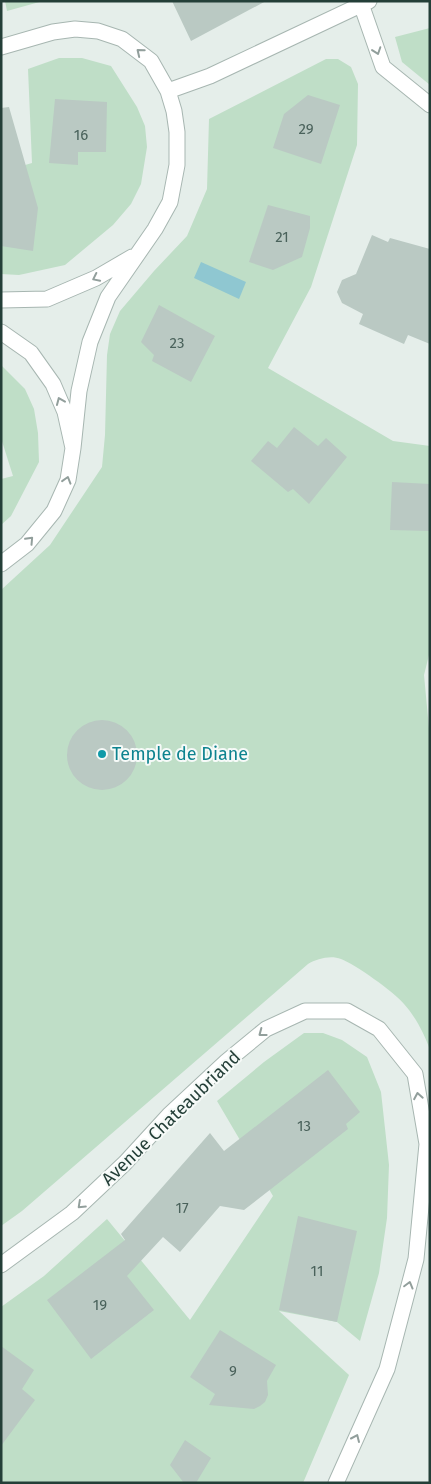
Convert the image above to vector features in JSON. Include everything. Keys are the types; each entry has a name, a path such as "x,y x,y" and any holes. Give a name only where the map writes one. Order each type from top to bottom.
{"street":[{"path":"168,91 210,76 364,2 383,66 430,106"},
{"path":"1,47 52,32 75,30 98,31 122,40 151,61 168,91 177,132 177,165 170,202 155,229 108,296 90,342 79,391 68,480 54,511 27,544 1,564"},
{"path":"1,300 46,299 96,278 138,254"},
{"path":"1,332 31,353 53,384 65,412 73,448"},
{"name":"Avenue Chateaubriand","path":"1,1265 72,1214 125,1164 169,1115 226,1061 266,1029 305,1010 347,1010 379,1029 415,1074 428,1145 416,1259 389,1360 336,1483"}],"green space":[{"path":"5,1 43,1 7,11"},
{"path":"430,28 430,85 402,62 395,37"},
{"path":"59,58 82,58 111,66 137,107 145,126 147,147 141,184 131,204 113,225 65,265 19,275 1,274 1,172 32,163 28,69"},
{"path":"326,59 338,59 351,67 358,84 357,145 311,287 268,368 393,441 430,446 430,651 424,675 430,739 430,1050 412,1014 399,999 383,986 355,966 341,959 324,958 315,961 308,964 22,1211 1,1226 1,590 50,545 102,467 105,435 107,355 110,334 120,311 187,236 207,189 209,119"},
{"path":"1,365 25,389 34,409 38,433 39,462 11,516 1,525 1,479 13,476 1,438"},
{"path":"304,1033 323,1033 342,1040 367,1057 381,1092 389,1165 387,1218 379,1273 360,1341 337,1322 279,1311 349,1375 303,1483 1,1483 1,1307 44,1276 107,1219 190,1320 273,1196 217,1101 264,1062"}],"water":[{"path":"201,262 246,282 239,299 194,278"}],"building":[{"path":"172,1 266,1 191,41"},
{"path":"308,95 340,105 321,164 273,148 284,114"},
{"path":"55,99 107,102 106,152 78,152 78,165 49,163"},
{"path":"9,107 38,208 33,251 1,246 1,108"},
{"path":"268,205 310,216 310,228 302,257 273,270 249,262"},
{"path":"372,235 388,242 390,238 430,249 430,344 408,335 404,344 359,324 363,314 342,303 337,292 342,280 356,274"},
{"path":"159,305 215,336 191,382 152,361 154,355 141,342"},
{"path":"294,427 318,446 326,438 347,457 309,504 293,489 288,492 251,461 268,441 277,448"},
{"path":"392,482 430,484 430,531 390,530"},
{"name":"Temple de Diane","path":"95,720 109,720 122,726 131,735 137,748 135,768 127,780 109,790 95,790 82,784 73,775 67,762 67,748 73,735 82,726"},
{"path":"328,1070 360,1112 346,1124 348,1129 244,1210 220,1206 180,1252 163,1237 127,1276 154,1310 91,1359 47,1300 125,1240 121,1234 210,1133 224,1151"},
{"path":"298,1216 357,1231 337,1322 279,1310"},
{"path":"220,1330 276,1365 267,1381 268,1395 265,1402 254,1409 209,1405 215,1394 190,1377"},
{"path":"1,1346 34,1370 22,1389 35,1400 1,1446"},
{"path":"185,1440 211,1458 196,1483 184,1483 170,1465"}],"place":[{"name":"Temple de Diane","path":"102,754"}]}
